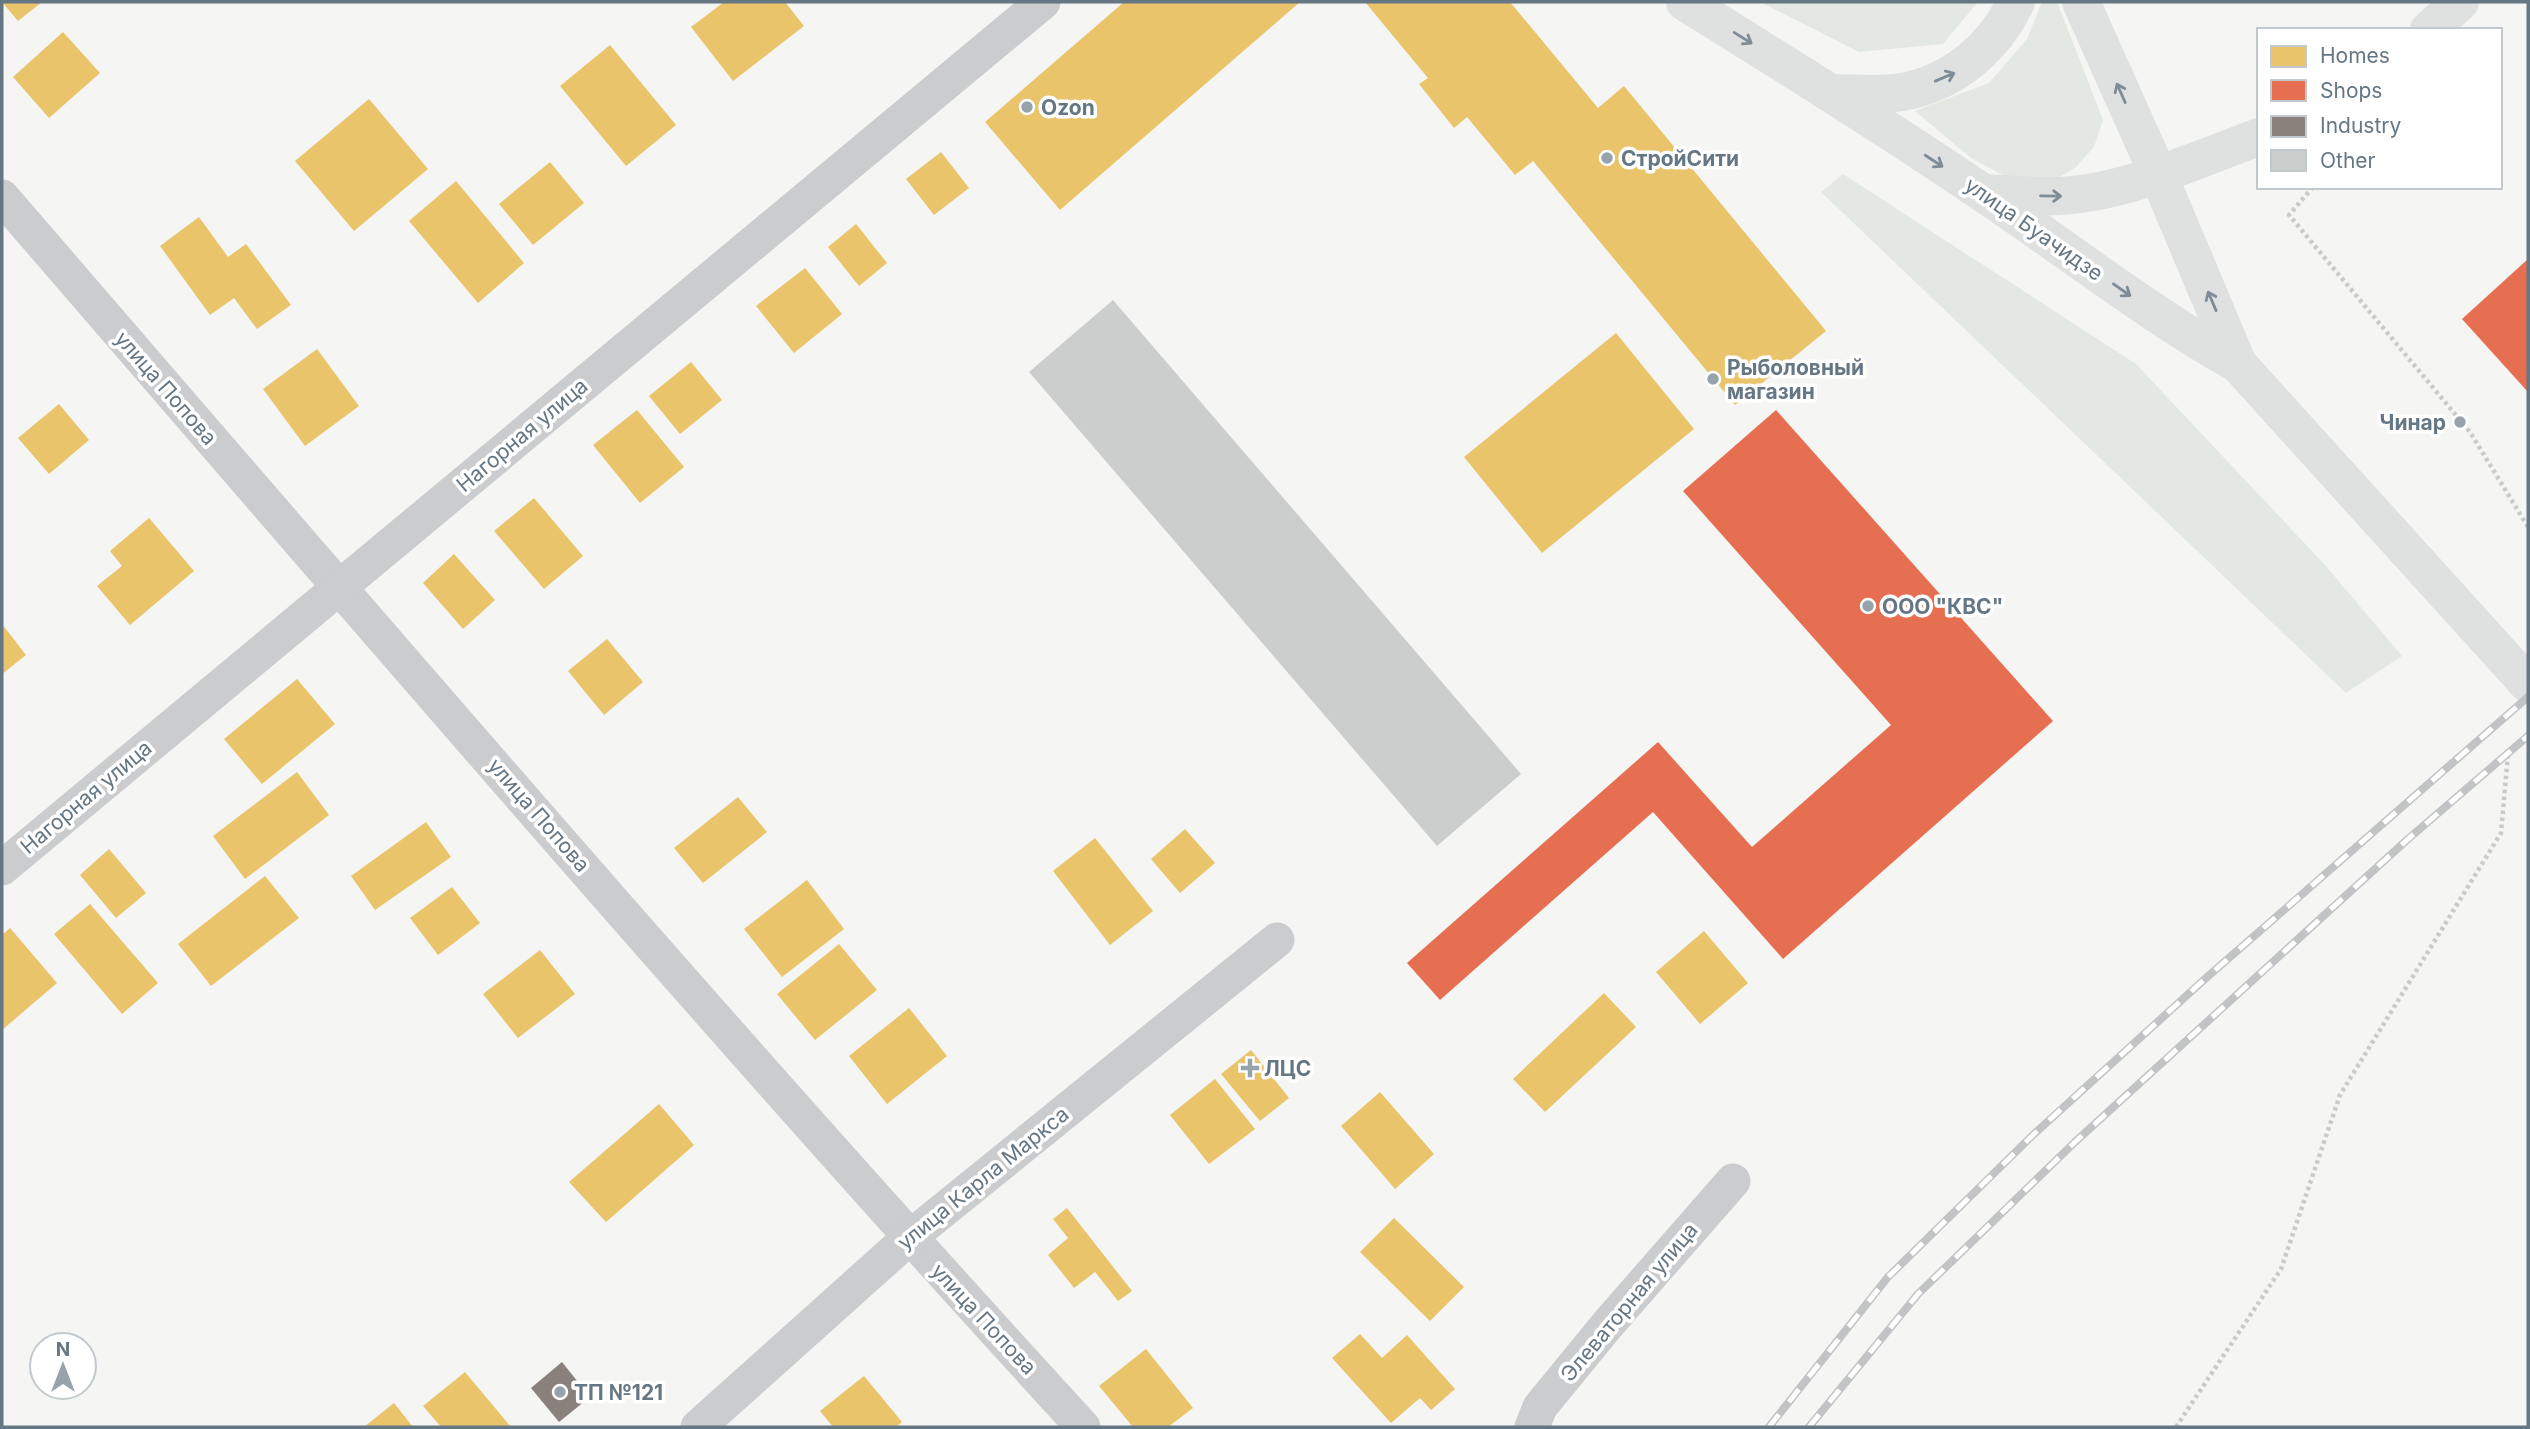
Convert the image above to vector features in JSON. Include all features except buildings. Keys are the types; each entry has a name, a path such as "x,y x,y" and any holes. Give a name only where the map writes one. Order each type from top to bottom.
{"main road":[{"name":"улица Буачидзе","path":"1685,2 1831,93 1983,193 2188,336 2238,364 2528,684"},
{"path":"1831,93 1901,92 1952,75 1985,49 2016,2"},
{"name":"улица Буачидзе","path":"2081,2 2158,174 2238,364"},
{"path":"2430,28 2460,2"},
{"path":"1983,193 2059,196 2110,188 2158,174 2257,138"}],"street":[{"name":"Нагорная улица","path":"2,868 1043,2"},
{"name":"улица Попова","path":"2,197 339,587 909,1238 1083,1427"},
{"name":"улица Карла Маркса","path":"698,1427 909,1238 1278,940"},
{"name":"Элеваторная улица","path":"1532,1427 1540,1407 1732,1181"}],"path":[{"path":"2311,189 2289,215 2470,432 2528,527"},
{"path":"2176,1427 2281,1269 2340,1095 2501,833 2508,754"}],"shaded area":[{"path":"1760,2 1978,2 1943,44 1859,52"},
{"path":"2042,2 2056,2 2060,9 2103,120 2094,147 2075,168 2050,182 2021,185 1971,158 1915,111 1989,83 2027,39"},
{"path":"1843,174 2136,364 2326,566 2402,656 2346,693 1821,192"}],"railway":[{"path":"1769,1427 1888,1277 2034,1134 2206,978 2528,697"},
{"path":"1809,1427 1918,1294 2075,1142 2408,839 2528,736"}],"place":[{"name":"Ozon","path":"1027,107"},
{"name":"СтройСити","path":"1607,158"},
{"name":"Рыболовный магазин","path":"1713,379"},
{"name":"Чинар","path":"2460,422"},
{"name":"ООО \"КВС\"","path":"1868,606"},
{"name":"ЛЦС","path":"1250,1068"},
{"name":"ТП №121","path":"560,1392"}]}
